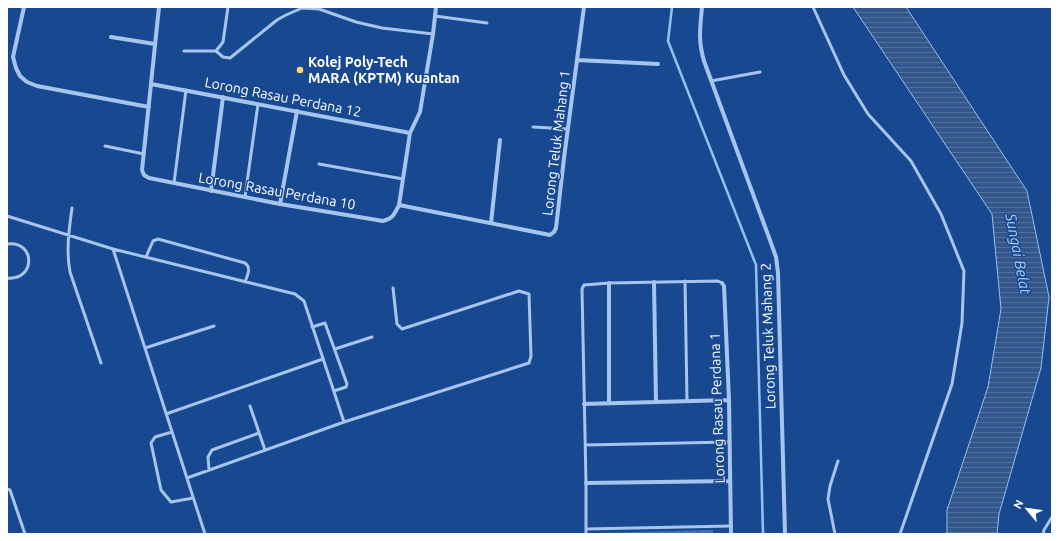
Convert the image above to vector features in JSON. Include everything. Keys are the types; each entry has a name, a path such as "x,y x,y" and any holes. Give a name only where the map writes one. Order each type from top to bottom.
{"street":[{"path":"24,7 13,57 20,76 37,86 149,107"},
{"path":"144,154 159,7"},
{"path":"399,204 410,133 420,112 436,7"},
{"name":"Lorong Teluk Mahang 1","path":"399,204 550,235 554,232 556,228 584,7"},
{"name":"Lorong Teluk Mahang 2","path":"702,7 699,36 700,48 771,243 777,265 785,534"},
{"path":"111,37 155,44"},
{"path":"577,60 658,64"},
{"name":"Lorong Rasau Perdana 12","path":"151,84 410,133"},
{"path":"211,191 223,97"},
{"path":"280,204 296,111"},
{"path":"490,223 500,140"},
{"name":"Lorong Rasau Perdana 10","path":"144,154 142,170 144,175 149,178 211,191 383,221 389,220 399,204"},
{"path":"654,282 656,402"},
{"name":"Lorong Rasau Perdana 1","path":"722,282 724,286 729,400 731,534"},
{"path":"609,283 609,403"},
{"path":"584,404 729,400"},
{"path":"586,483 730,482"}],"lane":[{"path":"216,51 223,42 228,7"},
{"path":"813,7 844,74 868,114 911,161 941,214 964,271 962,323 952,384 900,534"},
{"path":"184,51 216,51 223,57 230,58 277,20 302,8 319,8 356,22 382,28 433,34"},
{"path":"435,16 487,23"},
{"path":"711,81 760,72"},
{"path":"174,183 186,90"},
{"path":"245,197 258,104"},
{"path":"532,127 568,129"},
{"path":"105,146 144,154"},
{"path":"319,164 403,179"},
{"path":"72,208 68,258 70,272 101,363"},
{"path":"7,216 112,248 295,294 300,297 304,301 344,422"},
{"path":"146,257 153,241 158,239 245,263 249,268 245,282"},
{"path":"7,244 18,245 23,248 27,252 29,258 29,264 23,274 13,279 7,278"},
{"path":"112,248 205,534"},
{"path":"685,281 687,401"},
{"path":"586,534 582,289 584,285 685,281 722,282"},
{"path":"187,478 344,422 529,363 531,356 528,294 519,291 402,329 396,324 393,288"},
{"path":"312,326 325,323 336,350 347,384 346,386 334,391"},
{"path":"145,348 214,326"},
{"path":"336,350 372,338"},
{"path":"166,414 323,359"},
{"path":"250,406 265,450"},
{"path":"172,432 155,437 151,443 161,490 171,502 193,498"},
{"path":"209,470 208,457 212,450 259,434"},
{"path":"584,445 730,442"},
{"path":"835,534 828,499 830,486 838,460"},
{"path":"7,489 10,490 25,534"},
{"path":"1043,534 1052,517"},
{"path":"586,529 731,526"}],"water":[{"name":"Sungai Belat","path":"853,7 906,7 1027,191 1049,297 1041,368 999,514 997,534 947,534 947,510 988,387 1001,309 992,214"}],"building":[{"path":"713,530 713,534 595,534 595,533"}],"waterway":[{"path":"672,7 668,41 756,265 763,534"}],"place":[{"name":"Kolej Poly-Tech MARA (KPTM) Kuantan","path":"300,70"}]}
